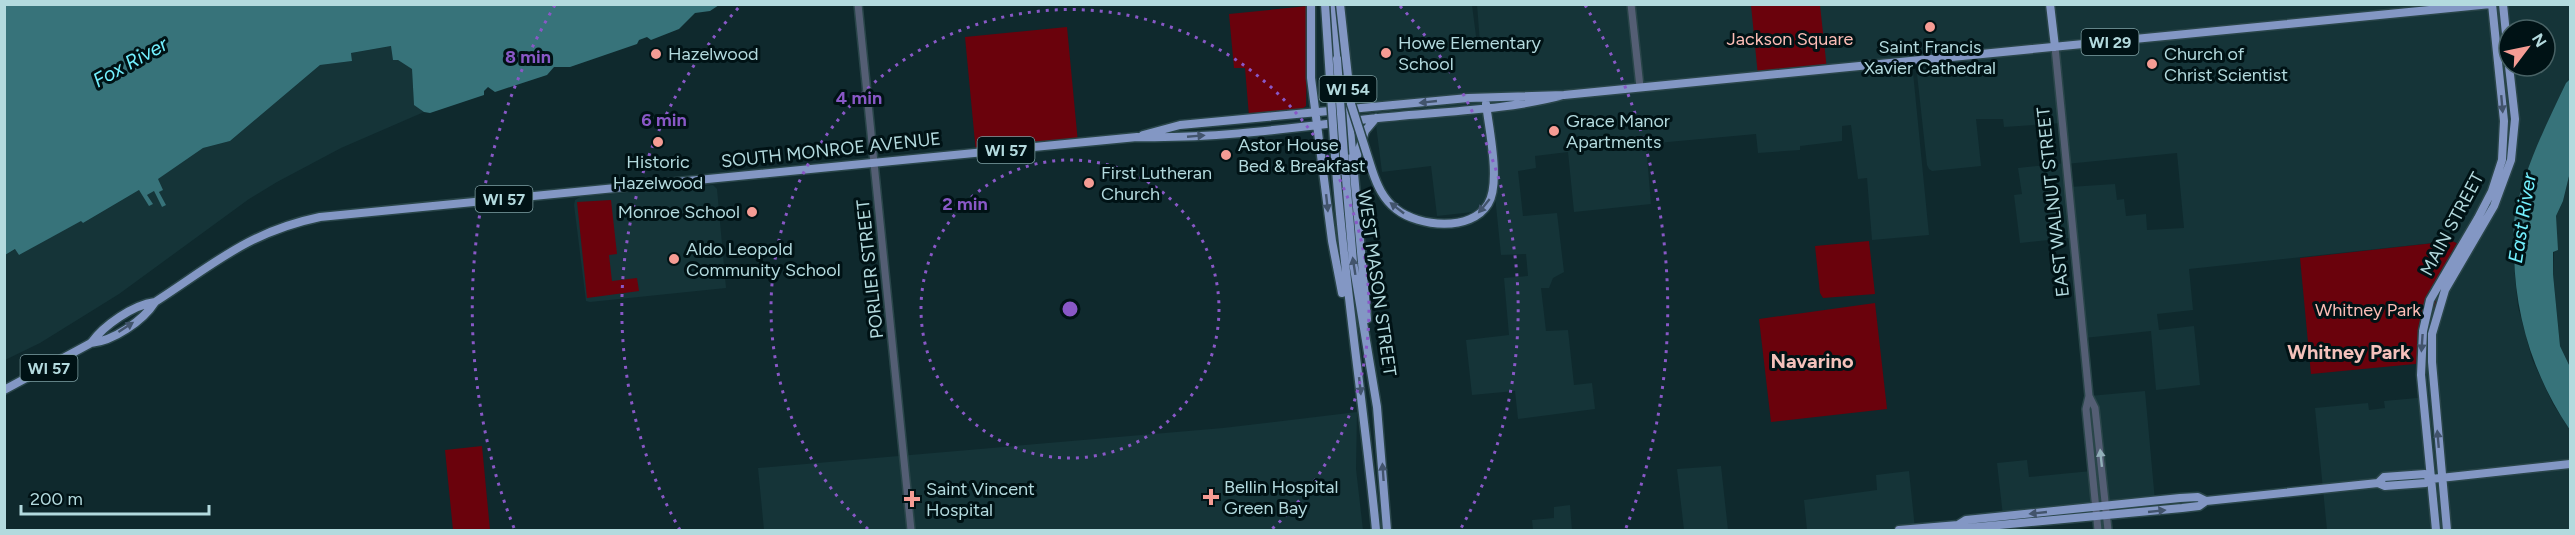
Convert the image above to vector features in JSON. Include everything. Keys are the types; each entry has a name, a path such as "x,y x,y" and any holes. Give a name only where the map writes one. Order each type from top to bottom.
{"main road":[{"name":"WI 54","path":"1311,4 1310,73 1316,113"},
{"name":"WEST MASON STREET","path":"1325,4 1339,156 1353,262 1378,417 1387,531"},
{"name":"WEST MASON STREET","path":"1334,4 1344,265 1376,531"},
{"name":"WI 54","path":"1340,4 1350,104 1372,170 1383,195 1397,209 1415,218 1440,223 1464,221 1486,207 1494,184 1486,97"},
{"name":"EAST WALNUT STREET","path":"2050,4 2055,47"},
{"name":"WI 29","path":"2055,47 2491,4"},
{"name":"MAIN STREET","path":"2436,531 2421,375 2426,315 2436,288 2463,246 2492,191 2503,150 2504,121 2491,4"},
{"name":"SOUTH MONROE AVENUE","path":"1137,137 1180,125 1486,97 1564,94 2055,47"},
{"name":"MAIN STREET","path":"2447,531 2432,362 2432,334 2445,291 2494,206 2508,169 2515,129 2510,78"},
{"name":"SOUTH MONROE AVENUE","path":"4,390 91,343 104,342 148,313 155,302 248,240 281,227 320,217 1137,137 1181,137 1487,108 1528,103 1564,94"},
{"path":"1348,110 1366,297 1366,341"},
{"path":"1316,113 1332,241 1355,343"},
{"path":"1357,190 1356,159 1359,145 1368,124 1377,118"},
{"path":"1899,531 1958,525 1967,528 2097,517 2199,506 2206,501 2378,483 2384,477 2425,474 2431,479 2571,464"},
{"path":"1958,525 1966,520 2096,506 2199,497 2206,501"}],"street":[{"name":"PORLIER STREET","path":"858,4 911,531"},
{"path":"1631,4 1640,87"},
{"name":"EAST WALNUT STREET","path":"2055,47 2090,396 2095,408 2108,531"},
{"name":"EAST WALNUT STREET","path":"2090,396 2086,409 2098,531"}],"shaded area":[{"path":"1477,4 2570,5 2570,78 2543,133 2526,177 2514,267 2518,307 2532,359 2553,404 2570,430 2570,530 2327,530 2315,408 2368,403 2369,410 2385,408 2384,401 2428,397 2425,363 2429,332 2437,303 2461,245 2452,241 2189,269 2193,310 2157,314 2159,330 2194,326 2200,385 2156,390 2151,331 2084,338 2074,240 2068,238 2020,243 2014,195 2022,194 2018,168 2066,163 2062,123 2004,127 2003,119 1976,119 1981,166 1932,171 1929,169 1917,74 1922,68 1967,65 1966,56 1912,62 1929,235 1872,240 1867,178 1858,179 1851,125 1842,126 1842,141 1800,146 1800,150 1758,153 1756,134 1646,144 1651,204 1574,212 1568,152 1535,156 1536,168 1518,171 1523,216 1557,213 1564,272 1553,278 1549,288 1541,288 1546,331 1568,330 1574,385 1592,383 1595,409 1518,419 1515,391 1472,395 1466,340 1509,335 1504,278 1528,276 1526,254 1501,255 1494,186 1482,211 1437,216 1431,166 1382,172 1376,125 1378,118 1428,112 1427,99 1355,105 1343,5 1472,5 1477,44 1480,43","holes":["2177,153 2184,228 2147,230 2146,214 2126,216 2124,199 2117,200 2115,184 2069,187 2066,164"]},
{"path":"392,46 398,60 412,68 414,104 424,112 341,148 277,182 249,199 119,294 40,343 5,360 5,255 16,249 19,255 81,220 83,223 139,190 147,195 154,191 162,207 165,204 159,192 162,190 157,179 203,148 230,141 320,65 352,61 351,53"},
{"path":"2570,172 2570,367 2560,346 2553,274 2556,216 2563,201"},
{"path":"713,185 717,189 726,288 586,301 575,200 580,197"},
{"path":"2145,391 2155,501 2003,516 1997,463 2027,460 2029,477 2102,470 2089,396"},
{"path":"1357,412 1356,469 1363,530 764,530 758,468 1223,428"},
{"path":"1721,466 1728,530 1684,530 1677,469"},
{"path":"1909,471 1915,529 1807,530 1804,500 1877,490 1876,475"},
{"path":"1570,505 1572,530 1533,530 1532,520 1554,518 1554,507"}],"green space":[{"name":"Jackson Square","path":"1751,5 1820,5 1827,70 1758,76"},
{"path":"1308,6 1306,106 1299,111 1249,116 1245,68 1234,68 1229,14"},
{"path":"1067,27 1078,143 976,153 965,37"},
{"path":"611,200 617,254 609,255 612,281 637,278 639,291 587,298 577,202"},
{"path":"1869,241 1875,294 1823,298 1820,293 1815,246"},
{"name":"Whitney Park","path":"2452,241 2461,245 2432,317 2425,363 2311,374 2300,258"},
{"path":"1875,303 1887,409 1771,422 1759,319"},
{"path":"482,446 490,530 453,530 445,450"}],"water":[{"name":"Fox River","path":"5,4 719,5 710,11 695,13 679,29 651,40 647,37 639,40 637,44 570,67 554,67 547,75 495,92 488,87 484,95 430,113 414,105 412,69 398,60 393,60 391,46 351,53 352,61 320,65 230,141 203,148 158,179 163,190 159,192 166,205 162,207 154,191 147,195 153,204 149,206 139,190 83,223 81,221 19,255 15,249 5,255"},
{"name":"East River","path":"2570,79 2570,172 2563,201 2556,216 2558,250 2553,252 2553,274 2560,346 2570,367 2570,430 2546,389 2529,346 2515,277 2514,221 2535,150 2566,83"}],"place":[{"name":"Saint Francis Xavier Cathedral","path":"1930,27"},
{"name":"Howe Elementary School","path":"1386,53"},
{"name":"Hazelwood","path":"656,54"},
{"name":"Church of Christ Scientist","path":"2152,64"},
{"name":"Grace Manor Apartments","path":"1554,131"},
{"name":"Historic Hazelwood","path":"658,142"},
{"name":"Astor House Bed & Breakfast","path":"1226,155"},
{"name":"First Lutheran Church","path":"1089,183"},
{"name":"Monroe School","path":"752,212"},
{"name":"Aldo Leopold Community School","path":"674,259"},
{"name":"Bellin Hospital Green Bay","path":"1211,497"},
{"name":"Saint Vincent Hospital","path":"912,499"}],"district":[{"name":"Whitney Park","path":"2349,352"},
{"name":"Navarino","path":"1812,361"}]}
